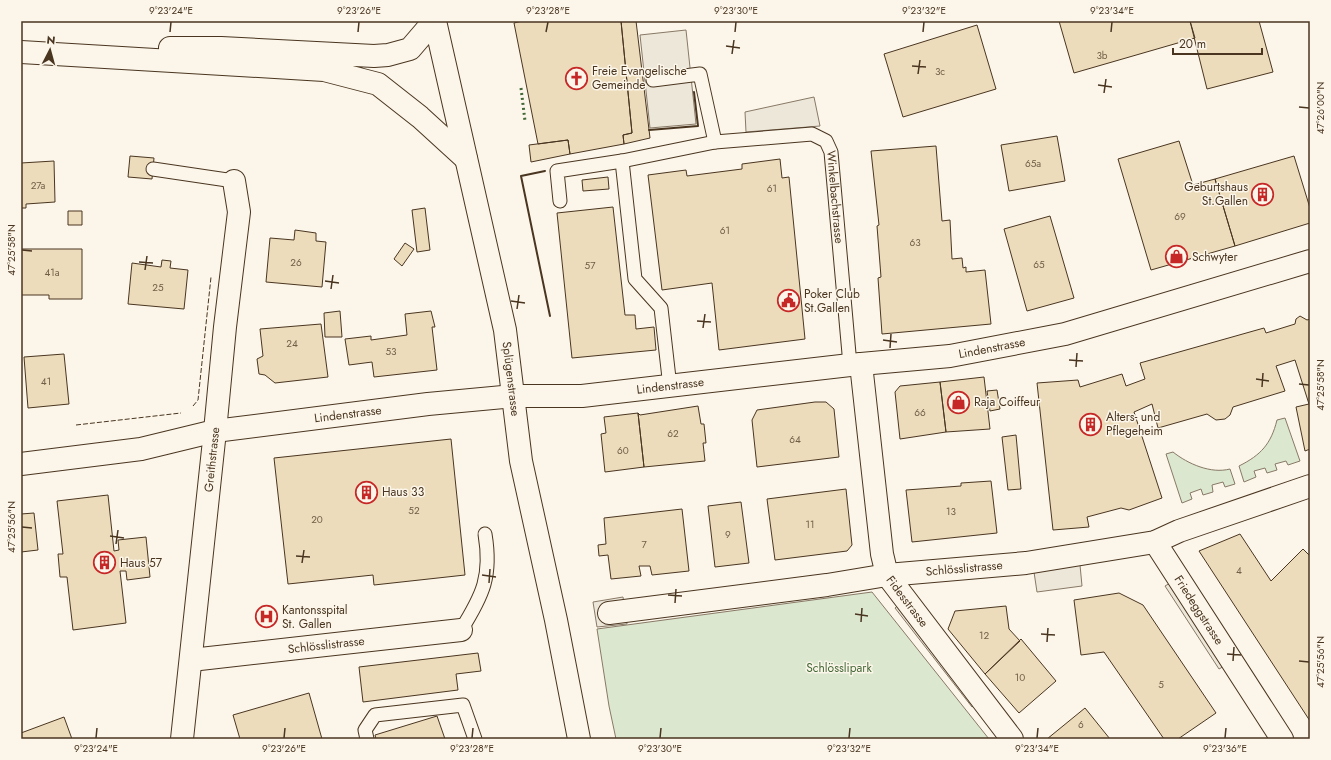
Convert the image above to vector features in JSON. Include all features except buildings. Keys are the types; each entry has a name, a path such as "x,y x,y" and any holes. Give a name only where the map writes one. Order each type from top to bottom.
{"main road":[{"path":"21,49 221,48 374,56 388,55 410,49 435,21"},
{"name":"Splügenstrasse","path":"435,21 505,330 521,461 556,620 579,739"},
{"path":"21,52 324,70 378,84 420,117 466,159"},
{"name":"Greithstrasse","path":"182,739 215,431 224,327 239,212 234,181"},
{"name":"Lindenstrasse","path":"21,464 141,449 215,431 428,404 514,396 582,396 670,388 856,365 950,356 1065,334 1310,261"},
{"name":"Fidesstrasse","path":"856,365 882,554 887,575 1012,739"},
{"name":"Schlösslistrasse","path":"609,613 827,585 887,575 1026,563 1155,542 1179,531 1310,486"},
{"name":"Friedeggstrasse","path":"1155,542 1282,739"},
{"name":"Schlösslistrasse","path":"191,660 461,630"}],"lane":[{"path":"653,80 700,74 715,142"},
{"name":"Winkelbachstrasse","path":"560,201 557,171 622,161 715,142 812,134 826,141 831,152 856,365"},
{"path":"622,161 635,280 661,308 670,388"},
{"path":"153,169 234,181"},
{"path":"461,630 479,602 487,574 488,549 485,534"},
{"path":"367,739 365,730 375,715 463,705 475,739"}],"green space":[{"path":"1285,418 1300,461 1288,465 1286,461 1275,464 1277,470 1267,473 1265,468 1254,471 1256,477 1244,482 1239,466 1253,458 1264,448 1272,436 1277,420"},
{"path":"1173,452 1200,467 1215,470 1230,469 1235,484 1225,487 1223,482 1212,485 1213,492 1203,495 1201,489 1190,493 1192,499 1182,503 1166,454"},
{"name":"Schlösslipark","path":"872,592 989,739 616,739 609,706 597,629"}],"shaded area":[{"path":"686,30 696,124 650,128 640,35"},
{"path":"814,97 820,126 746,132 745,112"},
{"path":"1080,565 1082,586 1037,592 1034,572"},
{"path":"1172,582 1226,665 1219,669 1165,586"},
{"path":"623,597 627,624 597,627 593,602"},
{"path":"900,604 979,702 972,707 895,608"}],"hedge":[{"path":"521,88 525,121"}],"fence":[{"path":"193,406 198,400 211,277"},
{"path":"76,425 181,413"}],"wall":[{"path":"649,130 698,126 694,92"},
{"path":"545,171 521,176 550,316"}],"place":[{"name":"Freie Evangelische Gemeinde","path":"576,78"},
{"name":"Geburtshaus St.Gallen","path":"1263,194"},
{"name":"Schwyter","path":"1176,257"},
{"name":"Poker Club St.Gallen","path":"788,301"},
{"name":"Raja Coiffeur","path":"958,402"},
{"name":"Alters- und Pflegeheim","path":"1090,424"},
{"name":"Haus 33","path":"367,492"},
{"name":"Haus 57","path":"104,563"},
{"name":"Kantonsspital St. Gallen","path":"267,617"}]}
